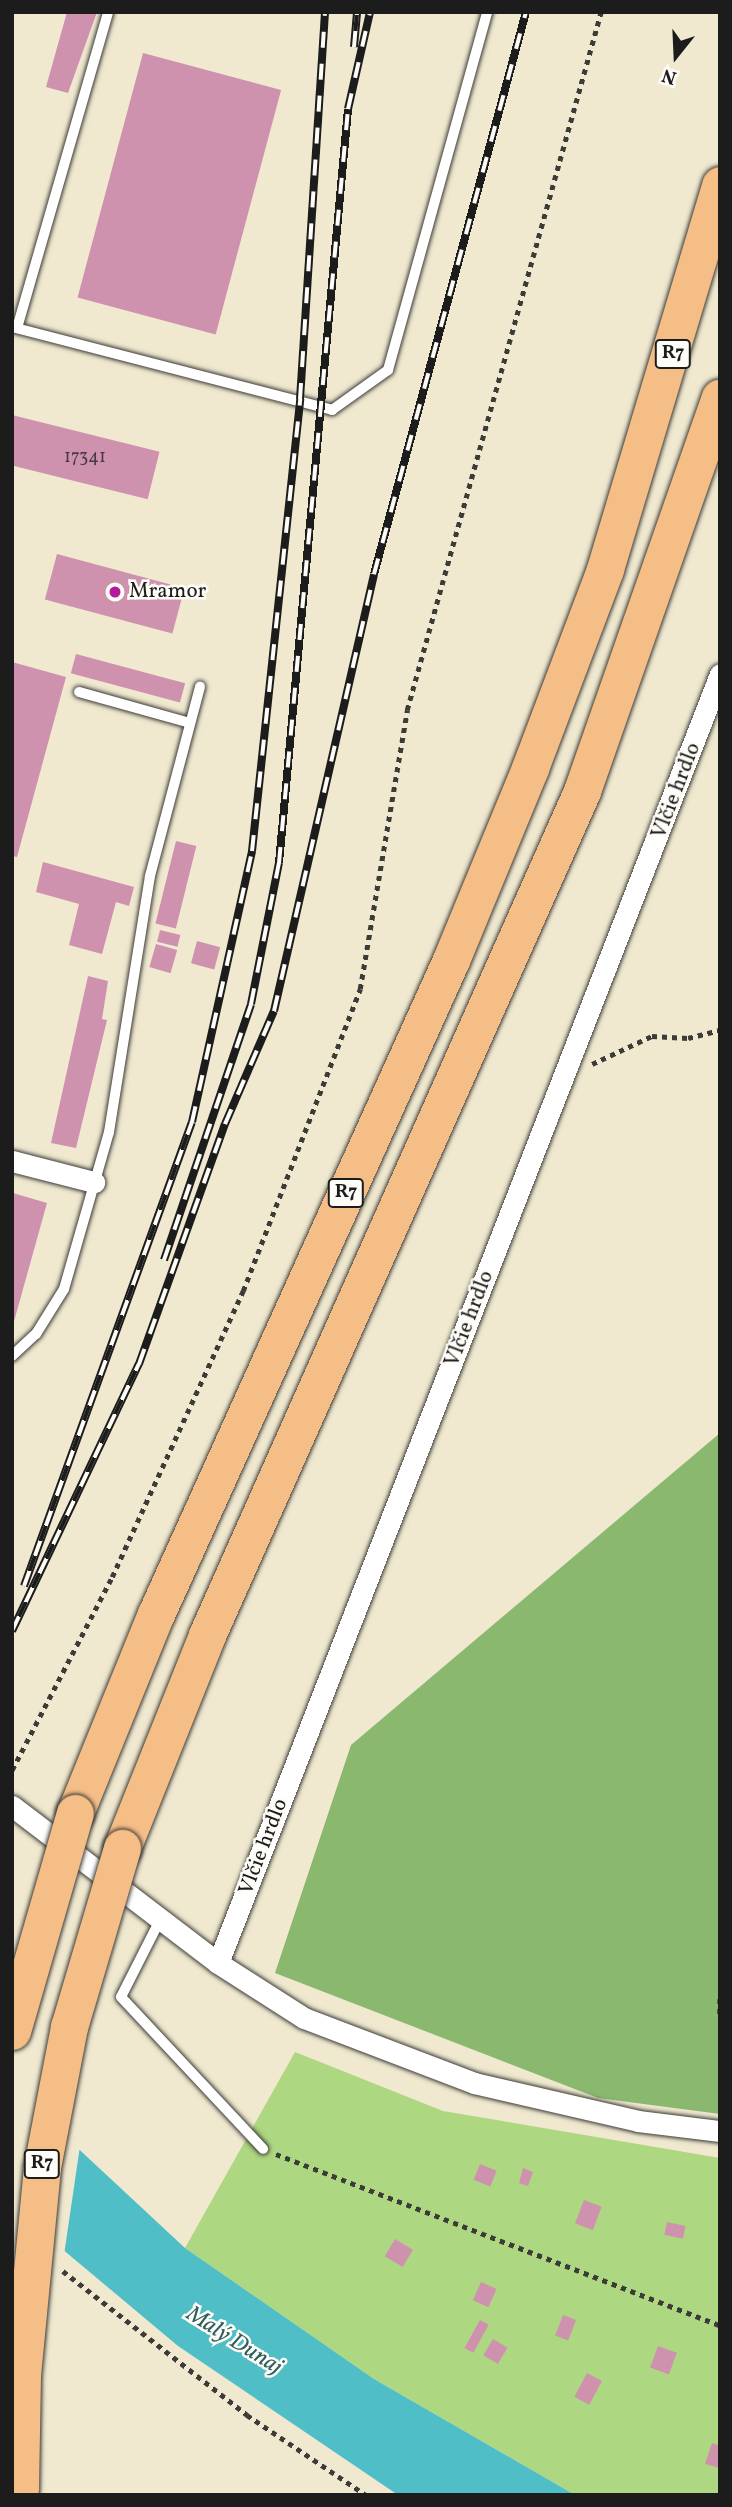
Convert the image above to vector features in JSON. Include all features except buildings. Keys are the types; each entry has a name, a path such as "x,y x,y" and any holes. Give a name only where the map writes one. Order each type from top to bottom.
{"highway":[{"name":"R7","path":"12,2031 75,1813 156,1614 451,960 605,569 720,185"},
{"name":"R7","path":"20,2492 22,2375 42,2167 69,2026 122,1848 206,1635 501,986 582,791 720,397"}],"street":[{"name":"Vlčie hrdlo","path":"218,1963 570,1065 720,674"},
{"path":"12,1161 94,1182"},
{"path":"12,1806 218,1963 304,2018 474,2082 638,2121 720,2131"}],"lane":[{"path":"108,12 15,327 332,410 388,370 487,12"},
{"path":"12,1356 43,1325 64,1289 109,1132 147,889 200,687"},
{"path":"79,692 190,723"},
{"path":"160,1920 121,1997 263,2149"}],"path":[{"path":"12,1770 112,1577 243,1291 360,989 407,710 601,12"},
{"path":"570,1065 614,1058 627,1044 652,1036 688,1038 720,1030"},
{"path":"720,1999 720,2015"},
{"path":"263,2149 720,2325"},
{"path":"108,2311 366,2495"}],"green space":[{"path":"720,1433 720,2114 598,2098 275,1973 351,1745"},
{"path":"295,2052 443,2111 720,2158 720,2495 575,2495 374,2379 185,2248"}],"water":[{"name":"Malý Dunaj","path":"12,2087 185,2248 374,2379 575,2495 398,2495 178,2346 12,2207"}],"pier":[{"path":"12,2084 80,2146 64,2255 12,2211"}],"railway":[{"path":"24,1586 192,1122 252,851 300,399 325,12"},
{"path":"354,47 357,12"},
{"path":"164,1260 251,1004 279,863 348,109 370,12"},
{"path":"12,1631 139,1364 225,1124 274,1011 374,574 526,12"}],"place":[{"name":"Mramor","path":"115,592"}]}
